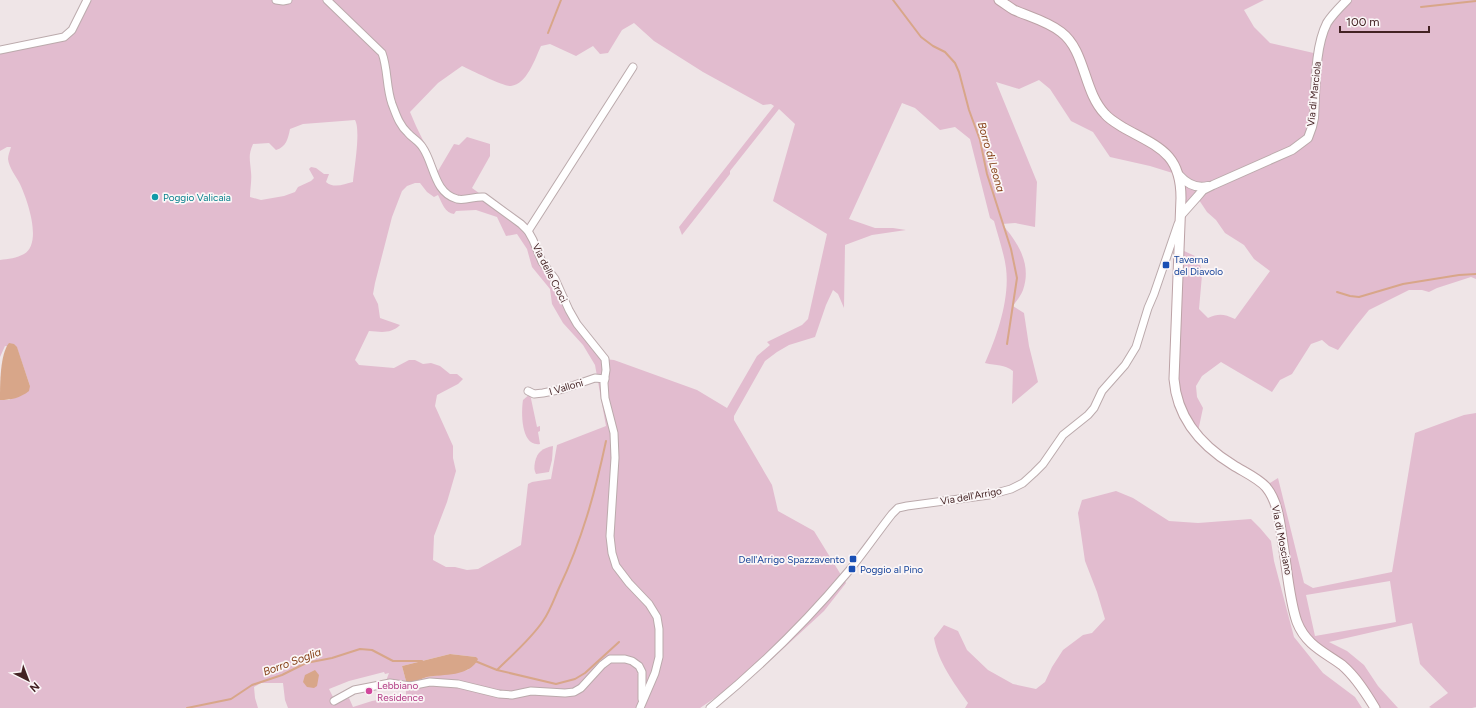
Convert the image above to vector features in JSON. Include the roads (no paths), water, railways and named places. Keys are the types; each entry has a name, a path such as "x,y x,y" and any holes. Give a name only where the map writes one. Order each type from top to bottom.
{"main road":[{"path":"999,0 1013,9 1045,22 1061,32 1070,41 1080,60 1092,96 1105,114 1116,123 1160,148 1176,166 1179,175"},
{"name":"Via di Mosciano","path":"1179,175 1181,185 1181,215 1174,380 1175,392 1182,412 1192,430 1208,448 1265,486 1276,504 1293,601 1298,622 1303,634 1319,651 1342,666 1360,685 1375,708"}],"street":[{"path":"0,50 64,37 72,30 87,0"},
{"path":"276,0 288,0"},
{"name":"Via delle Croci","path":"327,0 382,53 385,60 386,81 391,102 398,119 408,134 423,148 436,180 441,187 457,199 478,196 484,197 521,224 533,240 542,262 555,280 577,324 605,359 605,398 614,433 615,458 610,536 612,553 616,566 629,583 649,604 657,617 658,623 659,657 655,673 641,706"},
{"name":"Via di Marciola","path":"1181,215 1203,190 1292,150 1308,138 1314,118 1320,43 1328,23 1340,7 1348,0"},
{"path":"528,232 632,67"},
{"name":"Via di Marciola","path":"1179,175 1188,184 1197,187 1213,185"},
{"name":"Via dell'Arrigo","path":"710,708 741,683 784,642 848,572 898,508 989,495 1017,486 1023,483 1047,460 1063,434 1088,416 1094,408 1102,391 1125,365 1136,347 1148,308 1181,215"},
{"name":"I Valloni","path":"528,391 534,394 563,390 595,378 605,379"},
{"path":"334,700 354,690 390,683 410,686 430,682 458,684 499,694 512,695 531,691 565,694 574,692 581,688 602,665 610,659 625,659 632,661 642,672 641,706"}],"waterway":[{"path":"548,33 561,0"},
{"name":"Borro di Leona","path":"893,0 921,37 933,46 945,52 955,63 959,72 969,110 980,140 987,174 1011,249 1017,278 1007,344"},
{"path":"1421,7 1476,1"},
{"path":"1337,292 1359,297 1403,284 1459,275 1476,274"},
{"path":"497,670 533,634 550,609 581,534 592,498 606,441"},
{"path":"475,661 497,670 556,684 575,679 585,673 619,642"},
{"name":"Borro Soglia","path":"187,708 231,699 252,685 282,675 306,663 332,658 360,649 372,650 393,661 422,661"}],"place":[{"name":"Poggio Valicaia","path":"155,197"},
{"name":"Taverna del Diavolo","path":"1166,265"},
{"name":"Dell'Arrigo Spazzavento","path":"853,559"},
{"name":"Poggio al Pino","path":"852,569"},
{"name":"Lebbiano Residence","path":"369,691"}]}
